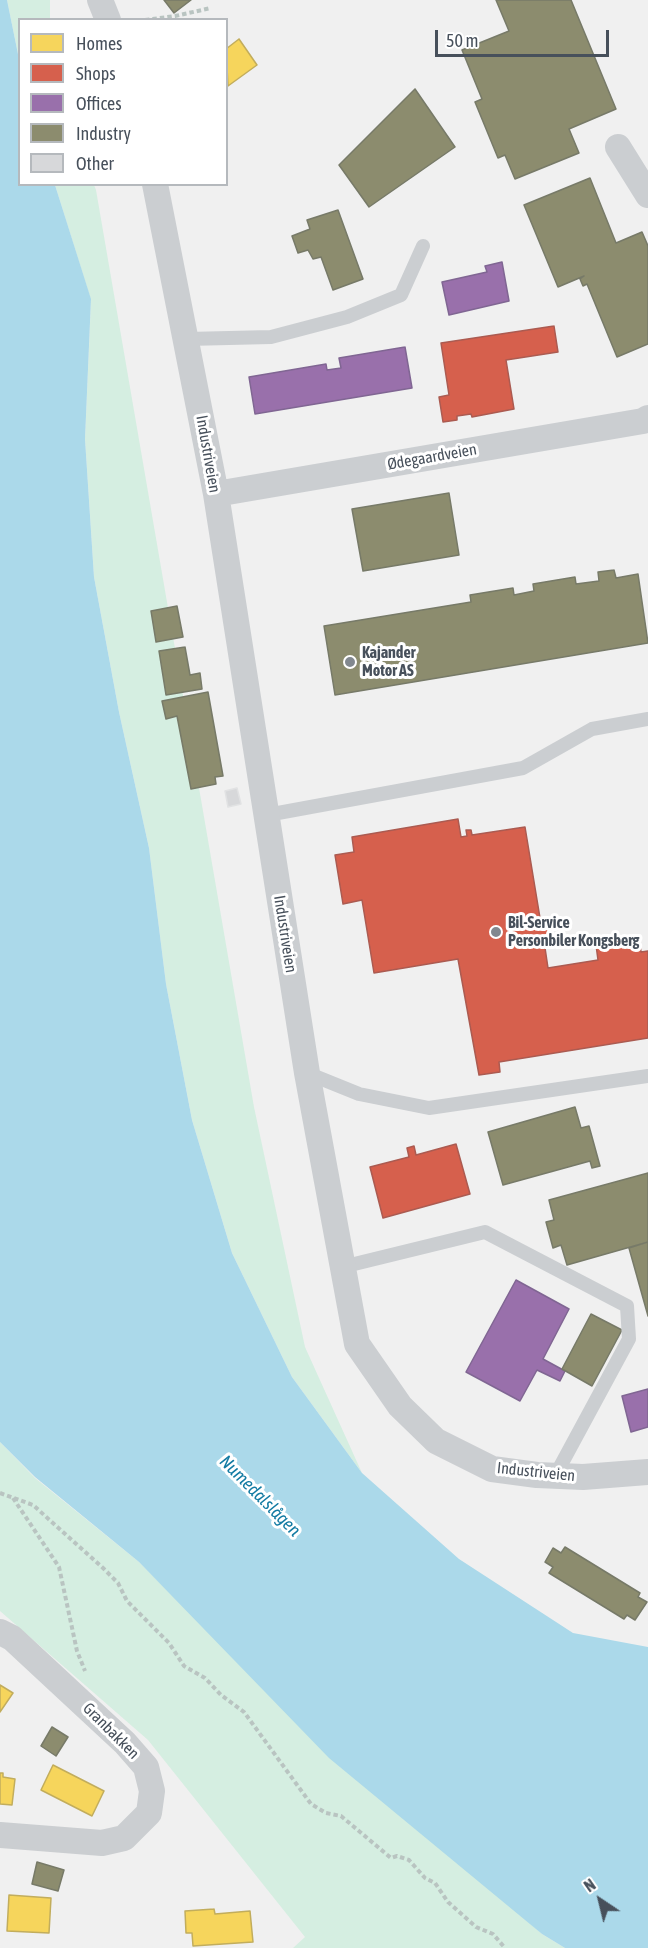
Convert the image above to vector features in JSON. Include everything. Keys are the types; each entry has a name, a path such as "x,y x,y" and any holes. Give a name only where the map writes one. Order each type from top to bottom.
{"street":[{"path":"100,0 107,18"},
{"path":"618,147 648,195"},
{"name":"Industriveien","path":"155,186 216,494 307,1073 357,1344 400,1406 436,1441 492,1469 583,1477 648,1472"},
{"name":"Ødegaardveien","path":"216,494 643,421 648,418"},
{"name":"Granbakken","path":"0,1632 12,1638 125,1743 146,1767 152,1791 149,1813 124,1838 102,1843 0,1835"}],"lane":[{"path":"187,339 272,337 346,317 400,295 423,246"},
{"path":"267,815 523,768 592,729 648,719"},
{"path":"307,1073 358,1094 429,1108 648,1076"},
{"path":"342,1267 484,1232 627,1306 629,1339 555,1476"}],"path":[{"path":"160,18 211,8"},
{"path":"0,1493 33,1505 76,1540 118,1583 127,1601 169,1643 184,1665 205,1678 221,1695 244,1712 311,1804 326,1813 341,1816 391,1858 397,1856 409,1860 425,1878 435,1883 448,1902 476,1927 493,1934 505,1948"},
{"path":"13,1497 59,1568 78,1651 86,1673"}],"green space":[{"path":"7,0 50,0 50,18 18,18 18,54"},
{"path":"55,186 94,186 96,190 254,1107 305,1347 362,1473 292,1377 232,1253 192,1120 166,984 149,848 119,712 94,577 85,439 91,300"},
{"path":"0,1442 35,1478 139,1562 235,1658 542,1934 565,1948 293,1948 305,1937 148,1740 0,1611"}],"water":[{"name":"Numedalslågen","path":"0,0 7,0 18,54 18,186 55,186 91,299 85,439 94,577 119,712 149,848 166,984 192,1120 232,1253 292,1377 362,1473 459,1559 573,1633 648,1647 648,1948 565,1948 542,1934 329,1758 139,1562 35,1477 0,1442"}],"building: Homes":[{"path":"239,39 257,65 228,86 228,47"},
{"path":"0,1685 13,1693 0,1712"},
{"path":"53,1765 104,1791 92,1816 41,1790"},
{"path":"0,1773 3,1773 3,1777 15,1779 12,1805 0,1804"},
{"path":"9,1895 51,1898 49,1933 7,1931"},
{"path":"214,1909 215,1914 250,1911 253,1942 193,1946 192,1933 186,1933 185,1911"}],"building: Shops":[{"path":"554,326 558,352 506,360 514,409 472,417 471,414 457,416 457,420 443,422 439,397 449,395 441,343"},
{"path":"458,819 461,837 467,836 466,830 471,830 472,835 525,827 541,924 547,923 550,926 552,936 544,941 548,968 598,960 596,945 639,938 641,952 648,951 648,1038 499,1062 500,1072 479,1075 458,959 374,973 362,900 343,904 335,855 354,852 352,837"},
{"path":"456,1144 470,1194 383,1218 370,1167 409,1157 407,1148 414,1146 416,1155"}],"building: Offices":[{"path":"502,262 509,301 449,315 442,282 487,272 485,266"},
{"path":"405,347 412,388 255,414 249,377 326,364 327,370 341,368 339,358"},
{"path":"516,1280 569,1309 543,1359 565,1371 560,1381 537,1370 520,1401 466,1372"},
{"path":"648,1389 648,1427 631,1432 622,1396"}],"building: Industry":[{"path":"164,0 191,0 174,13"},
{"path":"496,0 571,0 616,109 569,129 579,153 515,179 505,155 498,158 475,102 482,99 462,50 509,31"},
{"path":"415,89 455,147 369,207 339,165"},
{"path":"590,178 616,243 642,232 648,246 648,344 617,357 587,284 583,286 580,279 584,276 558,287 524,205"},
{"path":"338,210 363,279 333,290 321,257 313,259 308,250 298,253 292,236 310,229 307,220"},
{"path":"449,493 459,555 363,571 352,509"},
{"path":"614,570 616,578 638,574 648,643 335,695 324,626 471,602 470,595 513,588 514,595 534,591 533,584 575,577 576,584 599,581 598,572"},
{"path":"177,606 183,637 156,642 151,611"},
{"path":"185,647 190,675 200,673 202,689 166,695 159,651"},
{"path":"208,692 223,776 215,777 216,784 191,789 177,716 166,719 162,701"},
{"path":"575,1107 581,1128 589,1126 600,1166 592,1168 590,1161 503,1185 488,1132"},
{"path":"648,1173 648,1242 567,1265 561,1245 553,1248 546,1222 554,1220 549,1200"},
{"path":"648,1242 648,1316 629,1248"},
{"path":"591,1314 622,1330 592,1386 562,1369"},
{"path":"565,1547 640,1593 638,1597 647,1602 635,1620 627,1615 624,1619 549,1573 553,1567 545,1562 553,1548 561,1553"},
{"path":"52,1727 68,1737 56,1756 41,1746"},
{"path":"37,1862 64,1870 58,1891 32,1884"}],"building: Other":[{"path":"237,788 241,804 228,807 225,791"}],"place":[{"name":"Kajander Motor AS","path":"350,662"},
{"name":"Bil-Service Personbiler Kongsberg","path":"496,932"}]}
